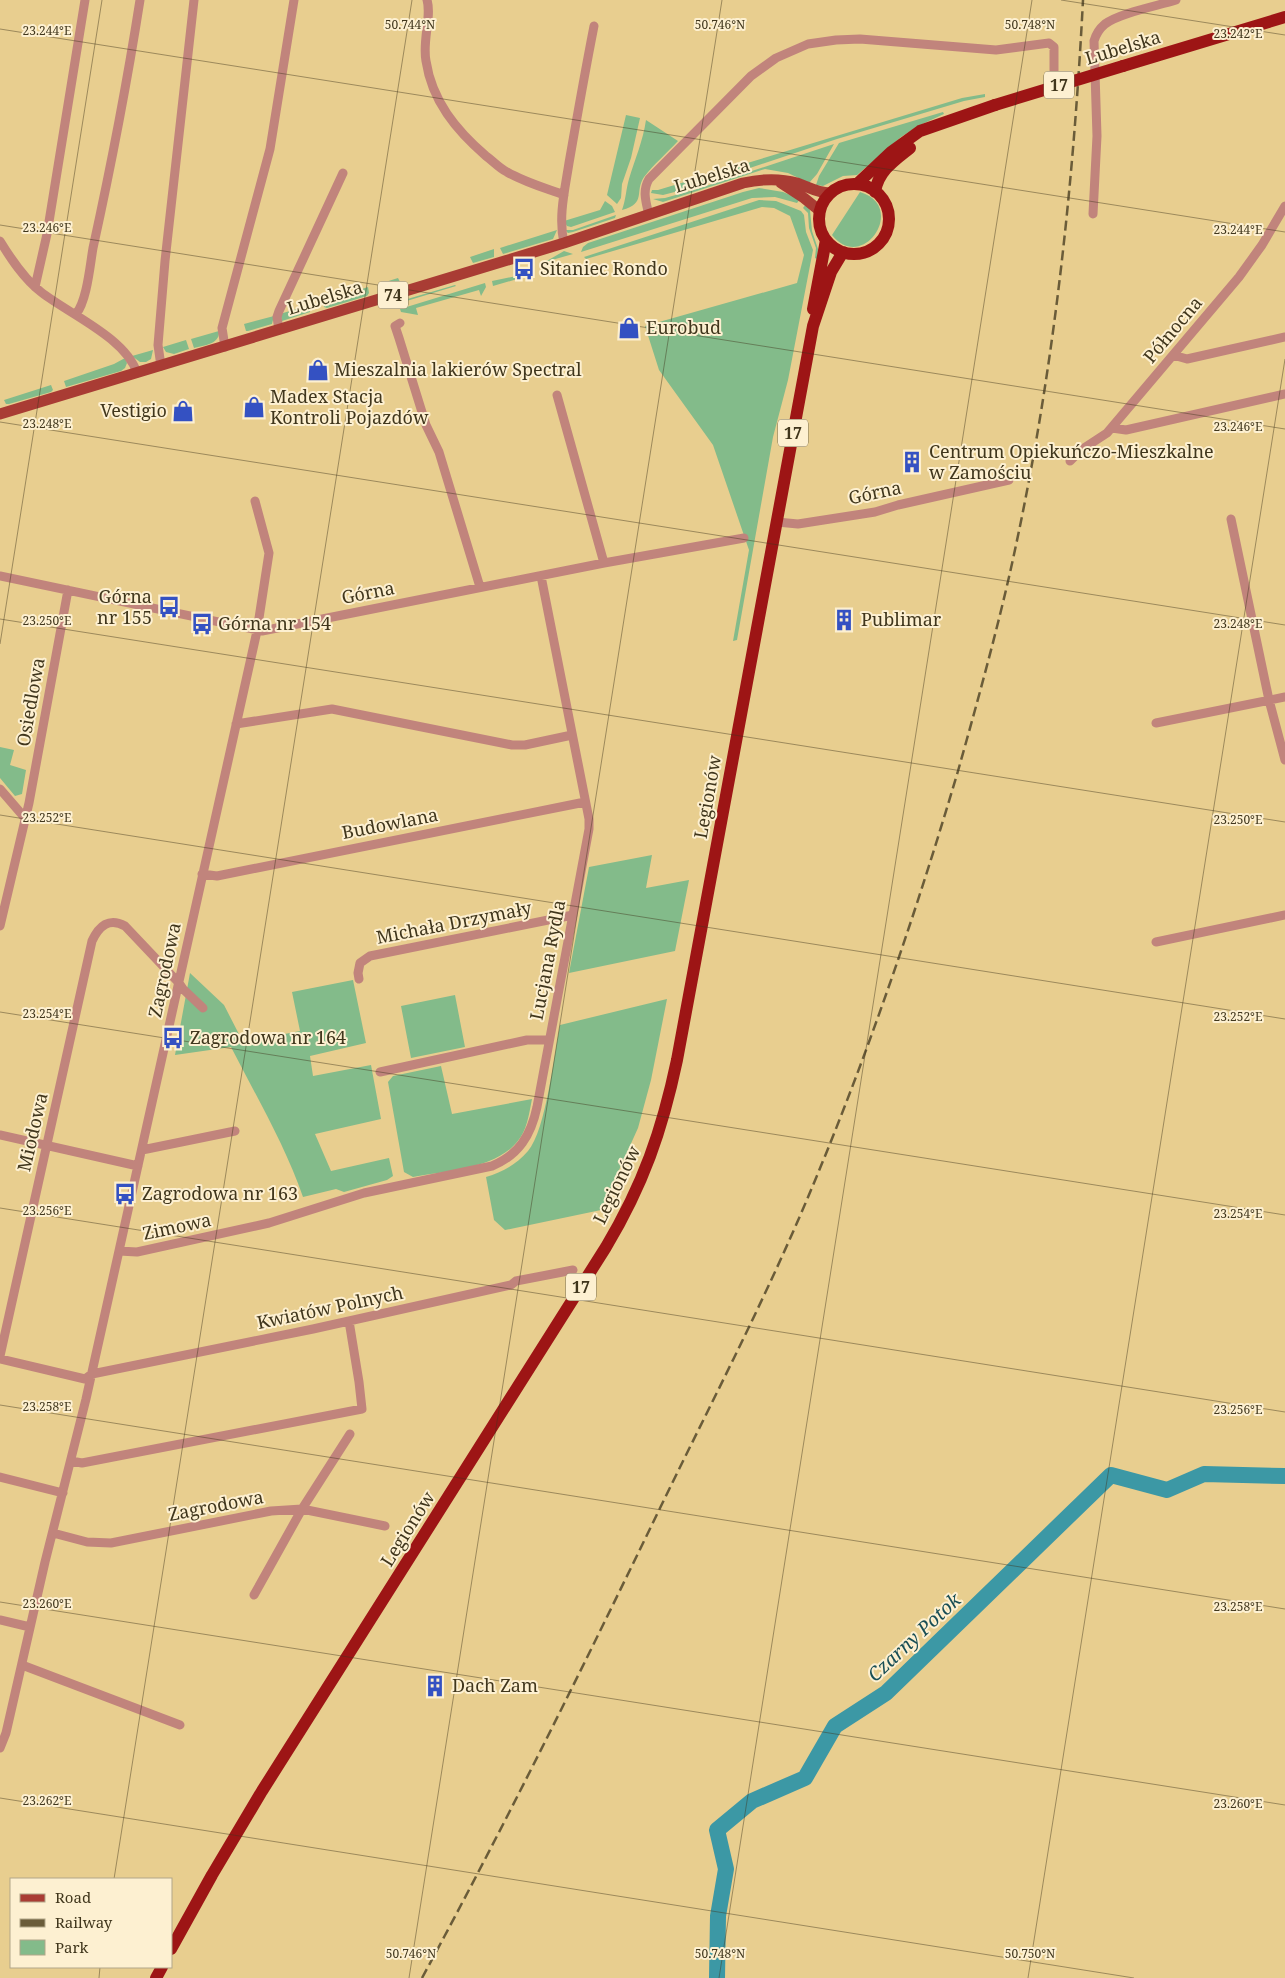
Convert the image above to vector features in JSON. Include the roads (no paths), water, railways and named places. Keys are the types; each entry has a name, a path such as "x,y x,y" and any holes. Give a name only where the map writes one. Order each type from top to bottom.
{"highway":[{"name":"Lubelska","path":"856,184 905,141 920,131 995,105 1285,17"},
{"name":"Lubelska","path":"876,192 879,178 892,163 943,123"},
{"path":"826,240 834,248 854,254 866,252 875,246 886,233 888,210 883,200 876,192 866,186 856,184"},
{"name":"17","path":"830,193 842,186 856,184"},
{"path":"820,211 830,193"},
{"name":"17","path":"820,211 820,227 826,240"},
{"name":"Legionów","path":"813,326 814,296 826,240"},
{"name":"Legionów","path":"172,1946 262,1792 606,1247 644,1175 663,1122 677,1060 813,326 831,272 843,252"}],"main road":[{"name":"Lubelska","path":"0,414 564,243 743,183 760,179 786,181 817,192 830,193"},
{"name":"Lubelska","path":"775,180 804,198 820,211"}],"street":[{"path":"35,287 47,234 85,0"},
{"path":"76,314 82,301 122,106 140,0"},
{"path":"162,366 158,352 158,340 194,0"},
{"path":"225,346 222,328 270,149 294,0"},
{"path":"427,0 424,45 426,61 434,91 452,122 473,144 506,172 564,196"},
{"path":"1093,214 1097,136 1094,40 1098,31 1114,19 1176,0"},
{"path":"564,243 560,222 577,113 594,26"},
{"path":"649,215 645,195 646,184 649,178 751,76 776,58 808,44 860,39 996,50 1049,42 1054,47 1054,77"},
{"path":"279,330 277,317 279,311 343,173"},
{"name":"Północna","path":"1070,460 1075,454 1101,438 1112,428 1239,277 1262,245 1285,206"},
{"path":"0,241 15,264 35,287 76,314 126,354 132,361 137,373"},
{"path":"400,323 395,326 426,425 440,452 480,587"},
{"path":"1173,355 1187,359 1285,337"},
{"path":"1112,428 1126,430 1285,394"},
{"path":"557,396 604,563"},
{"name":"Górna","path":"777,522 798,524 875,512 1009,480"},
{"name":"Zagrodowa","path":"0,1748 22,1665 92,1374 257,631 269,553 255,501"},
{"path":"1231,519 1269,700 1285,760"},
{"name":"Górna","path":"0,576 257,631 604,563 744,538"},
{"name":"Lucjana Rydla","path":"327,1204 393,1186 492,1166 512,1155 521,1147 535,1118 589,829 541,576"},
{"name":"Osiedlowa","path":"0,926 24,818 68,590"},
{"path":"1156,723 1285,697"},
{"path":"236,724 332,710 512,745 525,745 572,735"},
{"path":"0,789 24,818"},
{"name":"Budowlana","path":"202,874 217,876 585,802"},
{"name":"Michała Drzymały","path":"359,979 360,963 370,956 573,915"},
{"path":"1156,942 1285,915"},
{"name":"Miodowa","path":"0,1357 92,941 101,927 109,922 120,923 179,983"},
{"path":"179,983 203,1008"},
{"path":"380,1072 527,1040 549,1040"},
{"path":"142,1150 234,1131"},
{"path":"0,1136 138,1166"},
{"name":"Zimowa","path":"120,1251 137,1252 269,1223 327,1204"},
{"name":"Kwiatów Polnych","path":"0,1357 81,1379 89,1378 92,1374 349,1321 511,1285 516,1281 573,1270"},
{"path":"71,1461 82,1463 362,1409 349,1321"},
{"path":"254,1596 302,1509 350,1434"},
{"path":"0,1478 63,1493"},
{"name":"Zagrodowa","path":"53,1533 87,1542 111,1543 271,1511 302,1509 385,1526"},
{"path":"0,1620 30,1627"},
{"path":"22,1665 180,1725"}],"waterway":[{"name":"Czarny Potok","path":"717,1978 718,1916 726,1869 717,1830 752,1801 805,1778 835,1726 886,1693 1111,1475 1167,1490 1204,1474 1285,1476"}],"railway":[{"path":"422,1978 574,1684 776,1270 832,1139 908,930 942,824 978,699 1009,577 1024,506 1049,362 1067,218 1083,0"}],"place":[{"name":"Sitaniec Rondo","path":"524,269"},
{"name":"Eurobud","path":"629,328"},
{"name":"Mieszalnia lakierów Spectral","path":"318,370"},
{"name":"Madex Stacja Kontroli Pojazdów","path":"254,407"},
{"name":"Vestigio","path":"183,411"},
{"name":"Centrum Opiekuńczo-Mieszkalne w Zamościu","path":"912,462"},
{"name":"Górna nr 155","path":"169,607"},
{"name":"Publimar","path":"844,620"},
{"name":"Górna nr 154","path":"202,624"},
{"name":"Zagrodowa nr 164","path":"173,1038"},
{"name":"Zagrodowa nr 163","path":"125,1194"},
{"name":"Dach Zam","path":"435,1686"}]}
